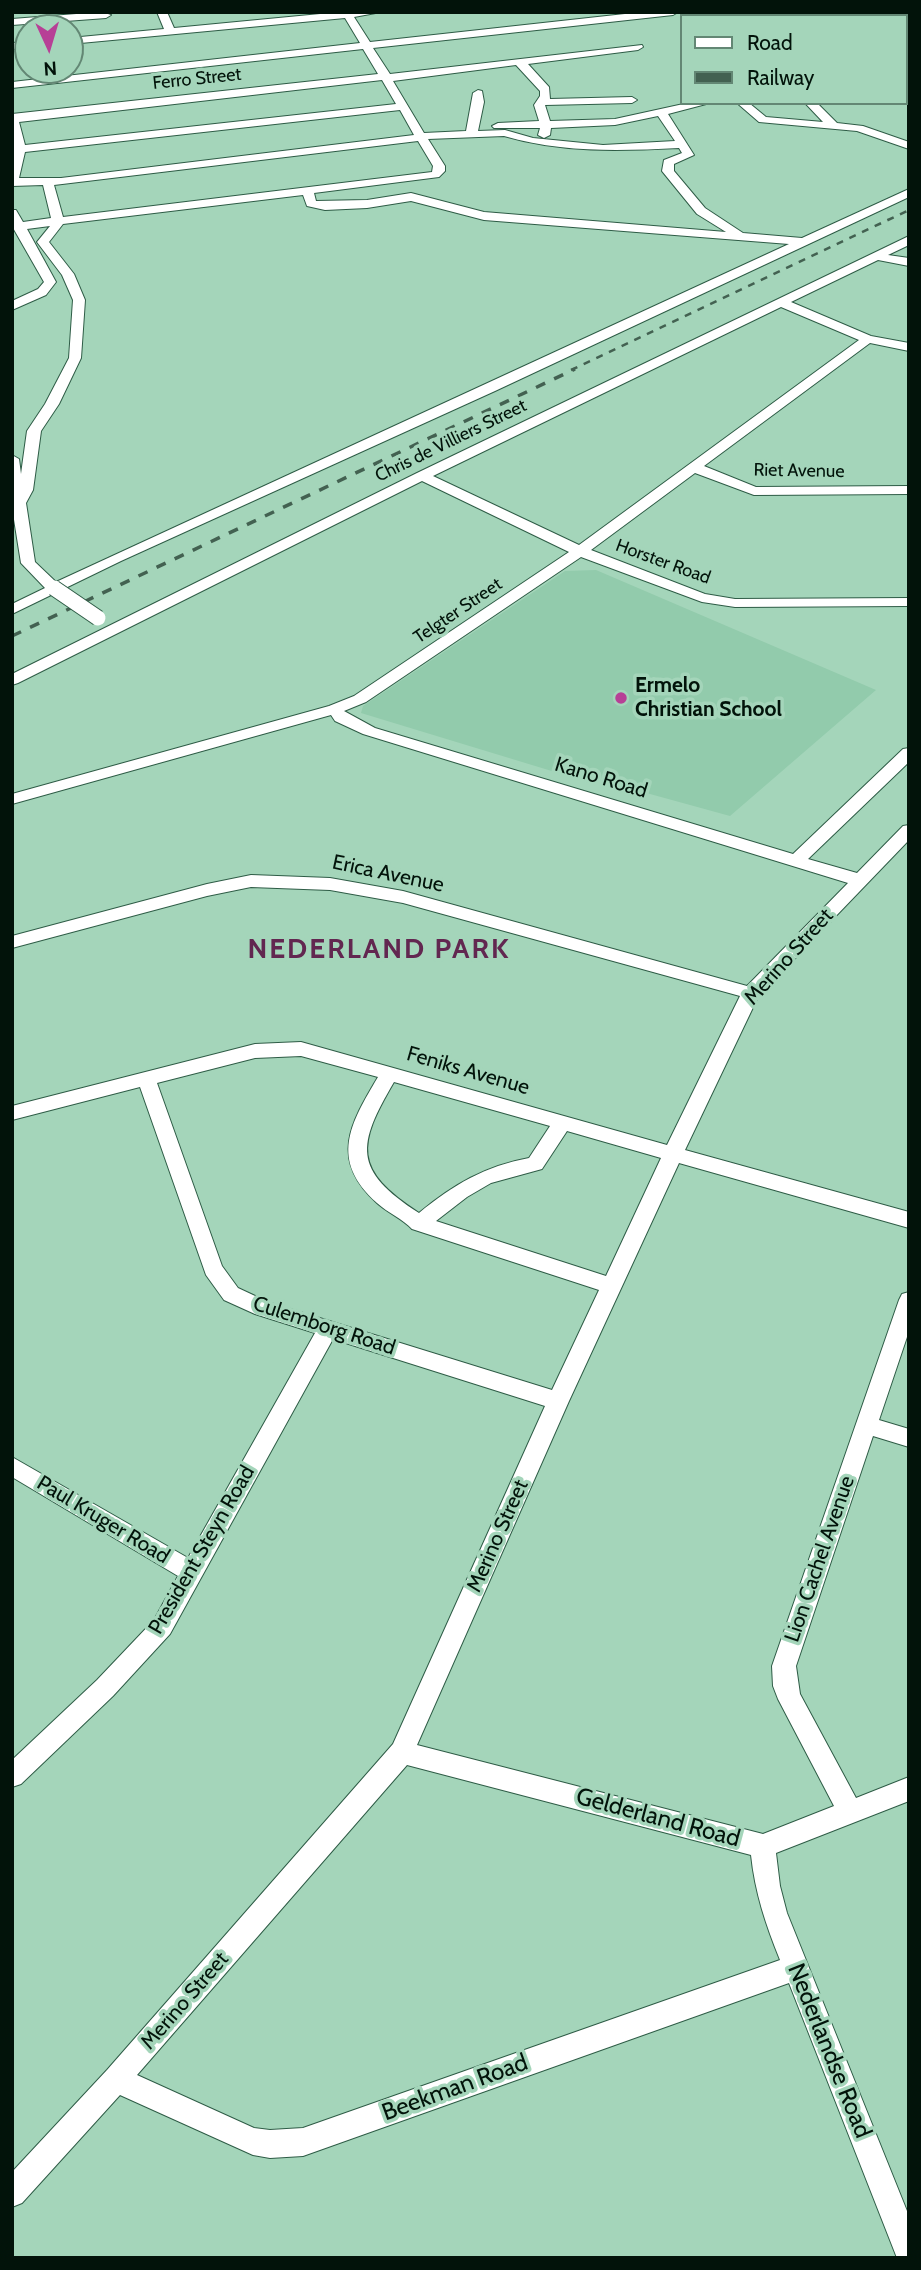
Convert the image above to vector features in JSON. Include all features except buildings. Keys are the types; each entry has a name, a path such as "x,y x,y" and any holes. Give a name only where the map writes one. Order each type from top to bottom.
{"street":[{"path":"162,12 171,32"},
{"path":"204,12 212,28"},
{"path":"84,40 373,12"},
{"path":"12,85 673,12"},
{"path":"18,226 435,175 439,166 348,15"},
{"path":"12,22 107,17 154,33"},
{"path":"107,17 116,37"},
{"name":"Ferro Street","path":"13,118 520,63 638,47"},
{"path":"520,63 530,69 546,95 539,108 546,125 542,143"},
{"path":"473,132 471,120 479,102 478,93"},
{"path":"594,100 625,147"},
{"path":"541,103 632,100"},
{"path":"13,118 16,148 13,181 48,182 473,132 501,126 609,122 695,105"},
{"path":"744,105 763,120 833,125 874,132 909,146"},
{"path":"812,105 833,125"},
{"path":"16,148 57,146 404,106"},
{"path":"661,112 688,156 668,162 668,171 701,211 741,236"},
{"path":"473,132 505,133 542,143 597,148 683,144"},
{"path":"19,503 26,490 34,431 52,404 75,358 79,300 68,274 43,242 47,235 57,228 58,221 48,182"},
{"path":"308,191 311,204 319,206 367,204 411,197 484,216 802,242"},
{"path":"12,610 54,588 909,192"},
{"path":"12,214 50,282 42,292 12,306"},
{"name":"Chris de Villiers Street","path":"12,680 909,240"},
{"path":"876,256 909,262"},
{"path":"782,303 868,339 909,347"},
{"name":"Telgter Street","path":"12,799 335,709 360,699 580,551 868,339"},
{"path":"13,464 28,563 54,588 115,630"},
{"name":"Riet Avenue","path":"693,467 754,491 909,490"},
{"name":"Horster Road","path":"422,477 580,551 718,602 909,601"},
{"path":"12,567 28,563"},
{"name":"Kano Road","path":"335,709 341,718 369,731 859,880"},
{"path":"796,861 909,753"},
{"name":"Merino Street","path":"12,2193 116,2079 402,1752 558,1401 718,1057 751,993 909,831"},
{"name":"Erica Avenue","path":"12,942 231,884 296,881 389,894 751,993"},
{"name":"Feniks Avenue","path":"12,1113 255,1051 288,1047 390,1072 909,1220"},
{"path":"390,1072 360,1129 356,1148 357,1158 366,1177 395,1209 419,1224 612,1286"},
{"name":"Culemborg Road","path":"147,1080 219,1280 231,1294 328,1328 558,1401"},
{"path":"419,1224 475,1180 498,1170 535,1164 564,1122"},
{"name":"Lion Cachel Avenue","path":"850,1811 790,1699 783,1676 788,1652 909,1300"},
{"name":"President Steyn Road","path":"12,1776 105,1688 162,1627 328,1328"},
{"path":"867,1424 909,1438"},
{"name":"Paul Kruger Road","path":"12,1466 193,1573"},
{"name":"Gelderland Road","path":"402,1752 763,1846 909,1789"},
{"name":"Nederlandse Road","path":"763,1846 767,1886 774,1913 909,2252"},
{"name":"Beekman Road","path":"116,2079 254,2141 270,2144 303,2142 796,1967"}],"shaded area":[{"name":"Ermelo Christian School","path":"596,570 876,690 730,816 581,775 578,779 361,713 363,706 565,571"}],"railway":[{"path":"571,370 909,210"},
{"path":"12,636 575,369"}],"place":[{"name":"Ermelo Christian School","path":"621,698"}],"district":[{"name":"NEDERLAND PARK","path":"379,950"}]}
